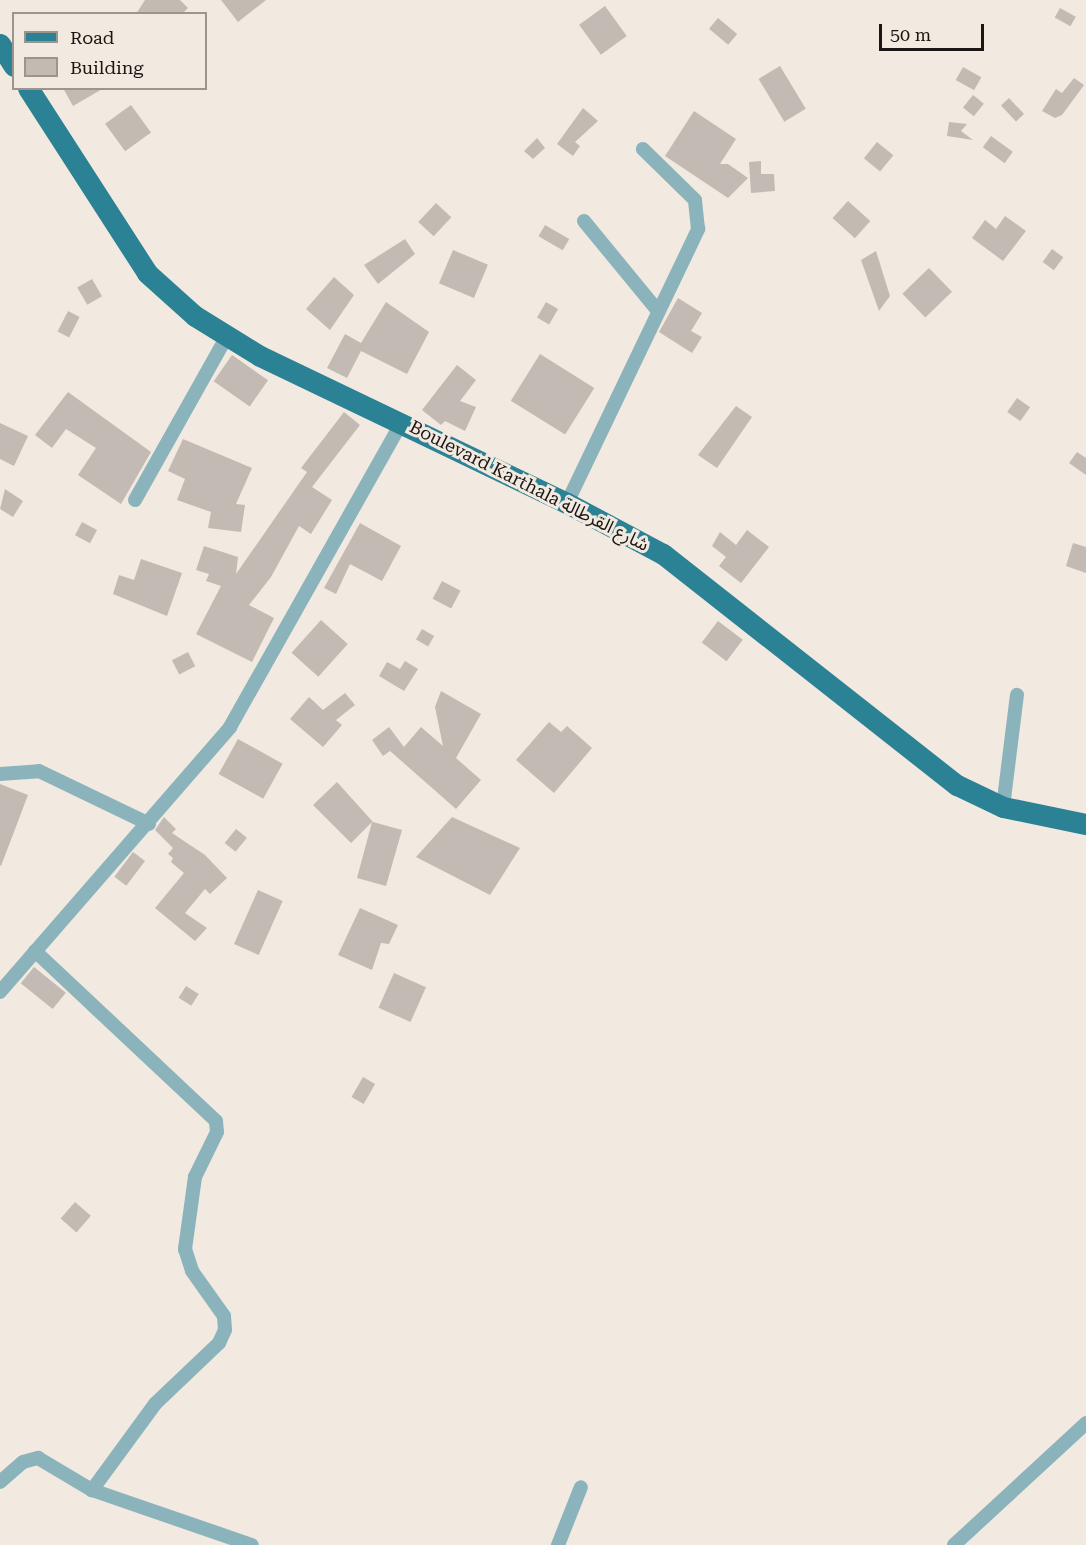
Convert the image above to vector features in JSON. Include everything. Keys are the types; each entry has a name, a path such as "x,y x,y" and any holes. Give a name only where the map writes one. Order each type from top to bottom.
{"main road":[{"path":"0,44 12,63"},
{"name":"Boulevard Karthala شارع القرطالة","path":"29,90 147,273 195,316 227,336 567,502 687,570 957,785 1003,807 1086,824"}],"street":[{"path":"567,502 698,229 700,214 695,200 643,149"},
{"path":"584,221 658,311"},
{"path":"135,500 227,336"},
{"path":"0,992 149,824 230,727 402,422"},
{"path":"1003,807 1017,695"},
{"path":"0,774 39,771 149,824"},
{"path":"35,951 216,1121 217,1132 195,1177 185,1249 192,1271 224,1316 225,1330 219,1343 155,1404 92,1490"},
{"path":"954,1545 1086,1424"},
{"path":"0,1482 24,1462 38,1458 92,1490 252,1545"},
{"path":"558,1545 581,1487"}],"building":[{"path":"145,0 180,0 188,8 184,12 137,12"},
{"path":"221,0 266,0 238,22"},
{"path":"605,6 627,36 601,55 579,25"},
{"path":"1060,8 1076,17 1070,26 1055,18"},
{"path":"718,18 737,34 728,45 709,29"},
{"path":"780,66 806,109 784,122 759,79"},
{"path":"963,67 981,77 974,90 956,80"},
{"path":"1074,78 1084,85 1062,115 1055,118 1042,111 1056,89 1062,93"},
{"path":"64,90 101,90 73,106"},
{"path":"973,95 984,104 974,116 963,107"},
{"path":"1009,98 1024,114 1016,122 1001,106"},
{"path":"131,105 151,133 125,151 105,124"},
{"path":"583,108 598,121 575,142 580,146 573,156 557,144"},
{"path":"694,111 736,139 720,164 728,164 748,178 728,198 665,156"},
{"path":"949,122 967,124 961,131 973,140 947,136"},
{"path":"991,136 1013,152 1005,163 983,147"},
{"path":"537,138 545,148 533,159 524,151"},
{"path":"877,142 893,155 880,172 864,158"},
{"path":"761,161 761,174 774,174 775,191 751,193 749,162"},
{"path":"848,201 870,221 855,238 833,218"},
{"path":"436,203 451,217 434,236 418,222"},
{"path":"1005,216 1026,231 1003,261 972,238 985,220 996,229"},
{"path":"545,225 569,239 563,250 538,236"},
{"path":"405,239 415,254 378,284 364,265"},
{"path":"1052,249 1063,257 1054,270 1043,262"},
{"path":"453,250 488,265 474,298 439,283"},
{"path":"876,251 890,296 879,311 861,260"},
{"path":"929,268 952,292 925,317 902,294"},
{"path":"334,277 354,295 330,330 306,309"},
{"path":"92,279 102,296 87,305 77,288"},
{"path":"678,298 702,313 691,331 702,337 692,353 659,332"},
{"path":"386,302 429,332 407,374 361,351 347,378 327,368 345,334 361,343"},
{"path":"546,302 558,309 549,325 537,318"},
{"path":"68,311 80,317 69,337 58,331"},
{"path":"540,354 594,388 565,435 511,401"},
{"path":"232,355 268,380 250,406 214,381"},
{"path":"457,365 476,380 460,401 476,407 465,431 445,421 441,425 422,410"},
{"path":"68,392 151,452 121,504 78,475 96,448 66,429 52,448 35,435"},
{"path":"1017,398 1030,407 1020,421 1007,412"},
{"path":"736,406 752,417 717,468 698,455"},
{"path":"344,412 360,425 312,487 332,500 311,534 299,526 271,577 249,605 274,618 252,662 196,634 221,586 206,581 209,574 196,570 204,546 238,557 236,574 307,472 301,468"},
{"path":"0,423 28,436 14,466 0,459"},
{"path":"183,439 252,468 236,504 245,505 241,532 208,528 211,512 177,500 185,479 168,471"},
{"path":"1077,452 1086,458 1086,475 1069,463"},
{"path":"5,489 23,501 13,517 0,509"},
{"path":"82,522 97,530 90,543 75,535"},
{"path":"360,523 401,546 382,581 350,564 336,594 324,588"},
{"path":"747,530 769,547 741,583 719,566 726,557 712,546 720,532 736,545"},
{"path":"1073,543 1086,547 1086,573 1066,566"},
{"path":"141,559 182,573 167,616 113,594 119,575 134,580"},
{"path":"442,581 461,591 451,609 433,599"},
{"path":"321,620 348,644 318,677 292,653"},
{"path":"718,621 743,640 727,661 702,643"},
{"path":"422,629 434,636 428,646 416,639"},
{"path":"188,652 195,666 179,674 172,660"},
{"path":"405,661 418,669 404,691 379,676 387,662 400,669"},
{"path":"441,691 481,714 456,758 481,780 456,809 390,751 383,756 372,740 389,727 404,747 421,727 443,746 435,707"},
{"path":"345,693 355,705 336,720 342,725 323,747 290,719 309,697 323,710"},
{"path":"549,722 561,732 567,726 592,748 554,793 516,760"},
{"path":"238,739 283,764 263,799 219,774"},
{"path":"337,782 373,822 402,830 386,886 357,878 372,822 351,843 313,805"},
{"path":"0,784 28,795 1,866 0,865"},
{"path":"164,817 176,829 172,833 205,855 227,878 210,894 205,889 185,913 207,928 195,941 155,908 184,873 171,862 173,858 168,854 173,848 155,830"},
{"path":"452,817 520,848 490,895 416,857"},
{"path":"236,829 247,838 236,852 225,843"},
{"path":"133,852 145,861 126,886 114,877"},
{"path":"258,890 283,901 259,955 234,944"},
{"path":"360,908 398,925 389,944 381,943 372,970 338,955"},
{"path":"34,967 66,993 53,1009 21,983"},
{"path":"394,973 426,987 411,1022 379,1008"},
{"path":"186,986 199,994 191,1006 179,998"},
{"path":"363,1077 375,1084 364,1104 352,1097"},
{"path":"75,1202 91,1216 76,1232 61,1219"}]}
